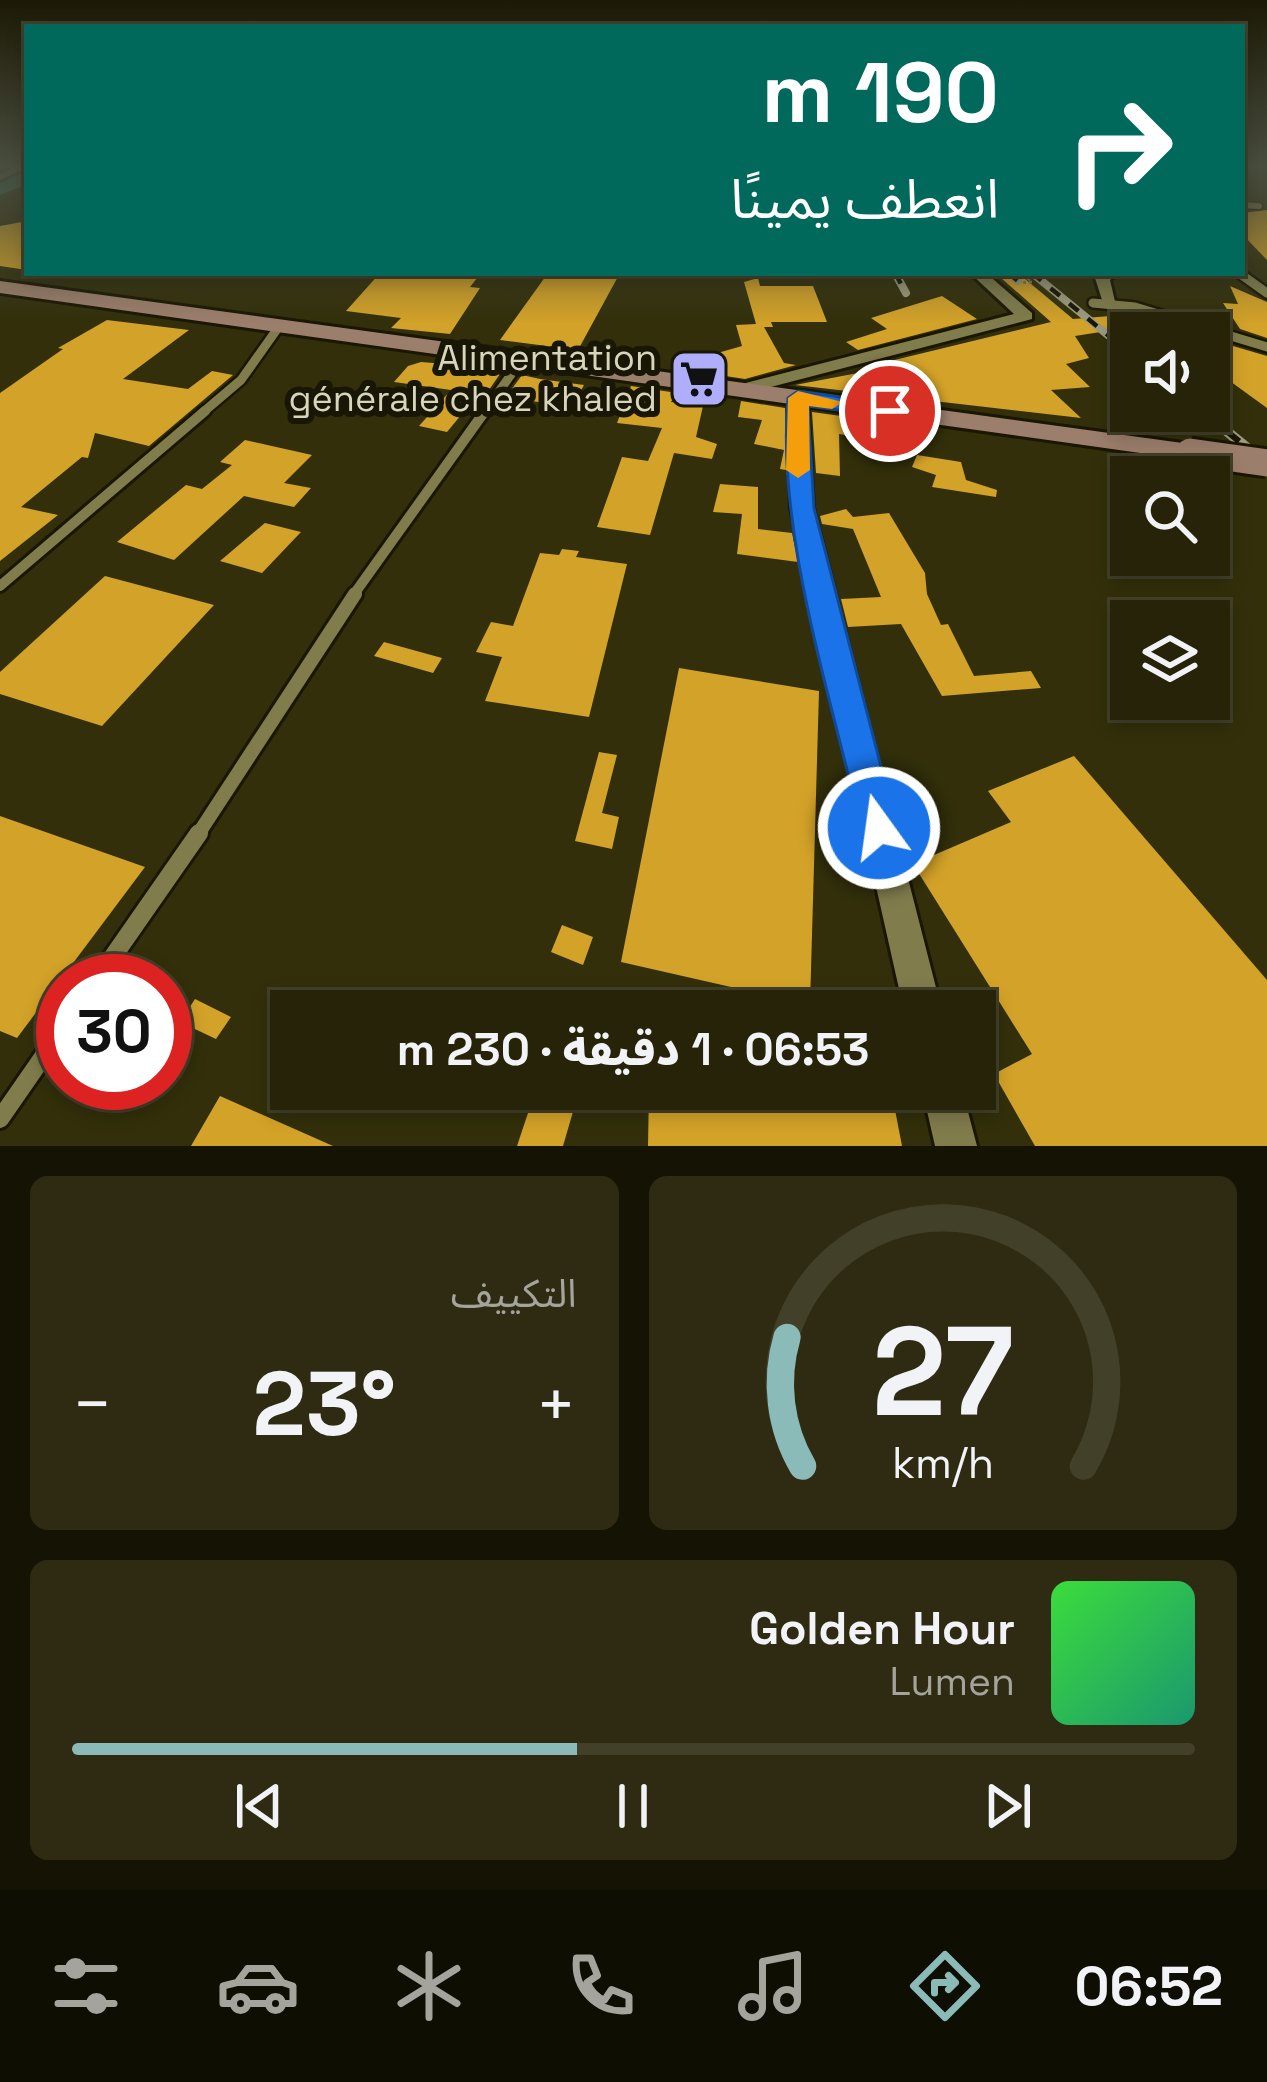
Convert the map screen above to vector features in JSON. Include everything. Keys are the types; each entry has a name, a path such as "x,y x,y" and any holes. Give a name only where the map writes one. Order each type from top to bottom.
{"main road":[{"path":"0,287 1267,463"}],"street":[{"path":"1106,276 1102,278 1111,303"},
{"path":"740,390 1026,316 983,279"},
{"path":"798,398 802,508 918,990"},
{"path":"947,1110 956,1146"}],"lane":[{"path":"1093,303 1111,303 1267,346"},
{"path":"0,586 242,380 280,325"},
{"path":"115,954 253,757 342,611 522,359"},
{"path":"0,1119 36,1067"}],"path":[{"path":"983,279 1032,282 1025,276"}],"building":[{"path":"1245,217 1267,217 1267,260 1245,237"},
{"path":"24,222 24,270 0,266 0,226"},
{"path":"377,276 479,276 470,287 480,288 450,334 391,328 401,318 346,311"},
{"path":"546,276 618,276 578,350 500,340"},
{"path":"1022,276 1073,319 1110,316 1110,331 1075,336 1089,358 1066,364 1090,387 1051,390 1081,418 795,385 884,368 878,364 1051,322 1000,277"},
{"path":"758,278 760,286 813,286 827,322 771,322 773,327 764,327 784,363 796,365 745,379 719,375 714,354 742,346 736,325 756,324 744,282"},
{"path":"1230,286 1267,302 1267,338 1240,329 1223,303 1238,304"},
{"path":"942,296 977,319 858,350 846,342 887,329 871,318"},
{"path":"107,320 189,330 123,379 188,389 212,371 233,375 149,446 95,433 88,458 82,457 21,507 58,515 0,561 0,393 63,349 58,348"},
{"path":"1230,345 1267,356 1267,408 1230,381"},
{"path":"421,362 502,371 480,403 471,403 447,432 419,426 451,390 394,382 408,366"},
{"path":"522,375 584,385 572,407 525,400 517,412 498,408"},
{"path":"631,386 677,393 671,402 703,406 696,437 717,444 712,459 674,453 650,535 597,527 622,457 648,461 662,428 617,423"},
{"path":"741,401 785,408 786,470 780,469 784,450 754,444 762,420 738,417"},
{"path":"812,412 877,421 877,440 839,434 840,476 816,473"},
{"path":"245,440 312,455 284,483 311,488 294,507 244,496 174,560 117,542 186,485 202,489 232,465 220,462"},
{"path":"917,455 961,462 966,480 997,490 996,497 932,487 936,475 912,467"},
{"path":"720,484 758,487 758,529 792,533 798,562 737,554 742,514 713,512"},
{"path":"846,509 853,517 889,513 925,573 927,594 941,625 948,624 974,676 1031,671 1041,688 942,696 901,624 848,627 841,599 881,597 853,529 822,524 820,516"},
{"path":"265,523 301,532 262,573 220,561"},
{"path":"562,549 579,551 576,557 627,564 589,717 485,701 502,657 476,652 491,622 513,626 540,553 559,555"},
{"path":"105,576 214,605 102,726 0,694 0,672"},
{"path":"384,642 442,658 433,673 374,656"},
{"path":"679,668 819,691 810,990 744,990 621,962"},
{"path":"599,752 617,755 602,813 619,817 612,849 575,841"},
{"path":"1074,756 1267,980 1267,1146 1035,1146 996,1078 996,1073 1032,1054 913,864 1011,822 988,791"},
{"path":"0,816 145,867 80,954 36,954 36,1013 17,1038 0,1031"},
{"path":"562,925 593,937 583,965 551,952"},
{"path":"195,999 231,1017 216,1039 192,1028"},
{"path":"220,1096 333,1146 191,1146"},
{"path":"529,1110 574,1110 563,1146 517,1146"},
{"path":"649,1110 895,1110 902,1146 648,1146"}],"railway":[{"path":"897,276 906,293"},
{"path":"1012,276 1018,281"},
{"path":"1036,276 1110,337"},
{"path":"1228,432 1267,464"}],"slow traffic":[{"path":"798,470 798,398 832,402"}],"place":[{"name":"Alimentation générale chez khaled","path":"699,379"}],"route":[{"path":"879,828 802,508 796,425 798,398 890,411"}]}
